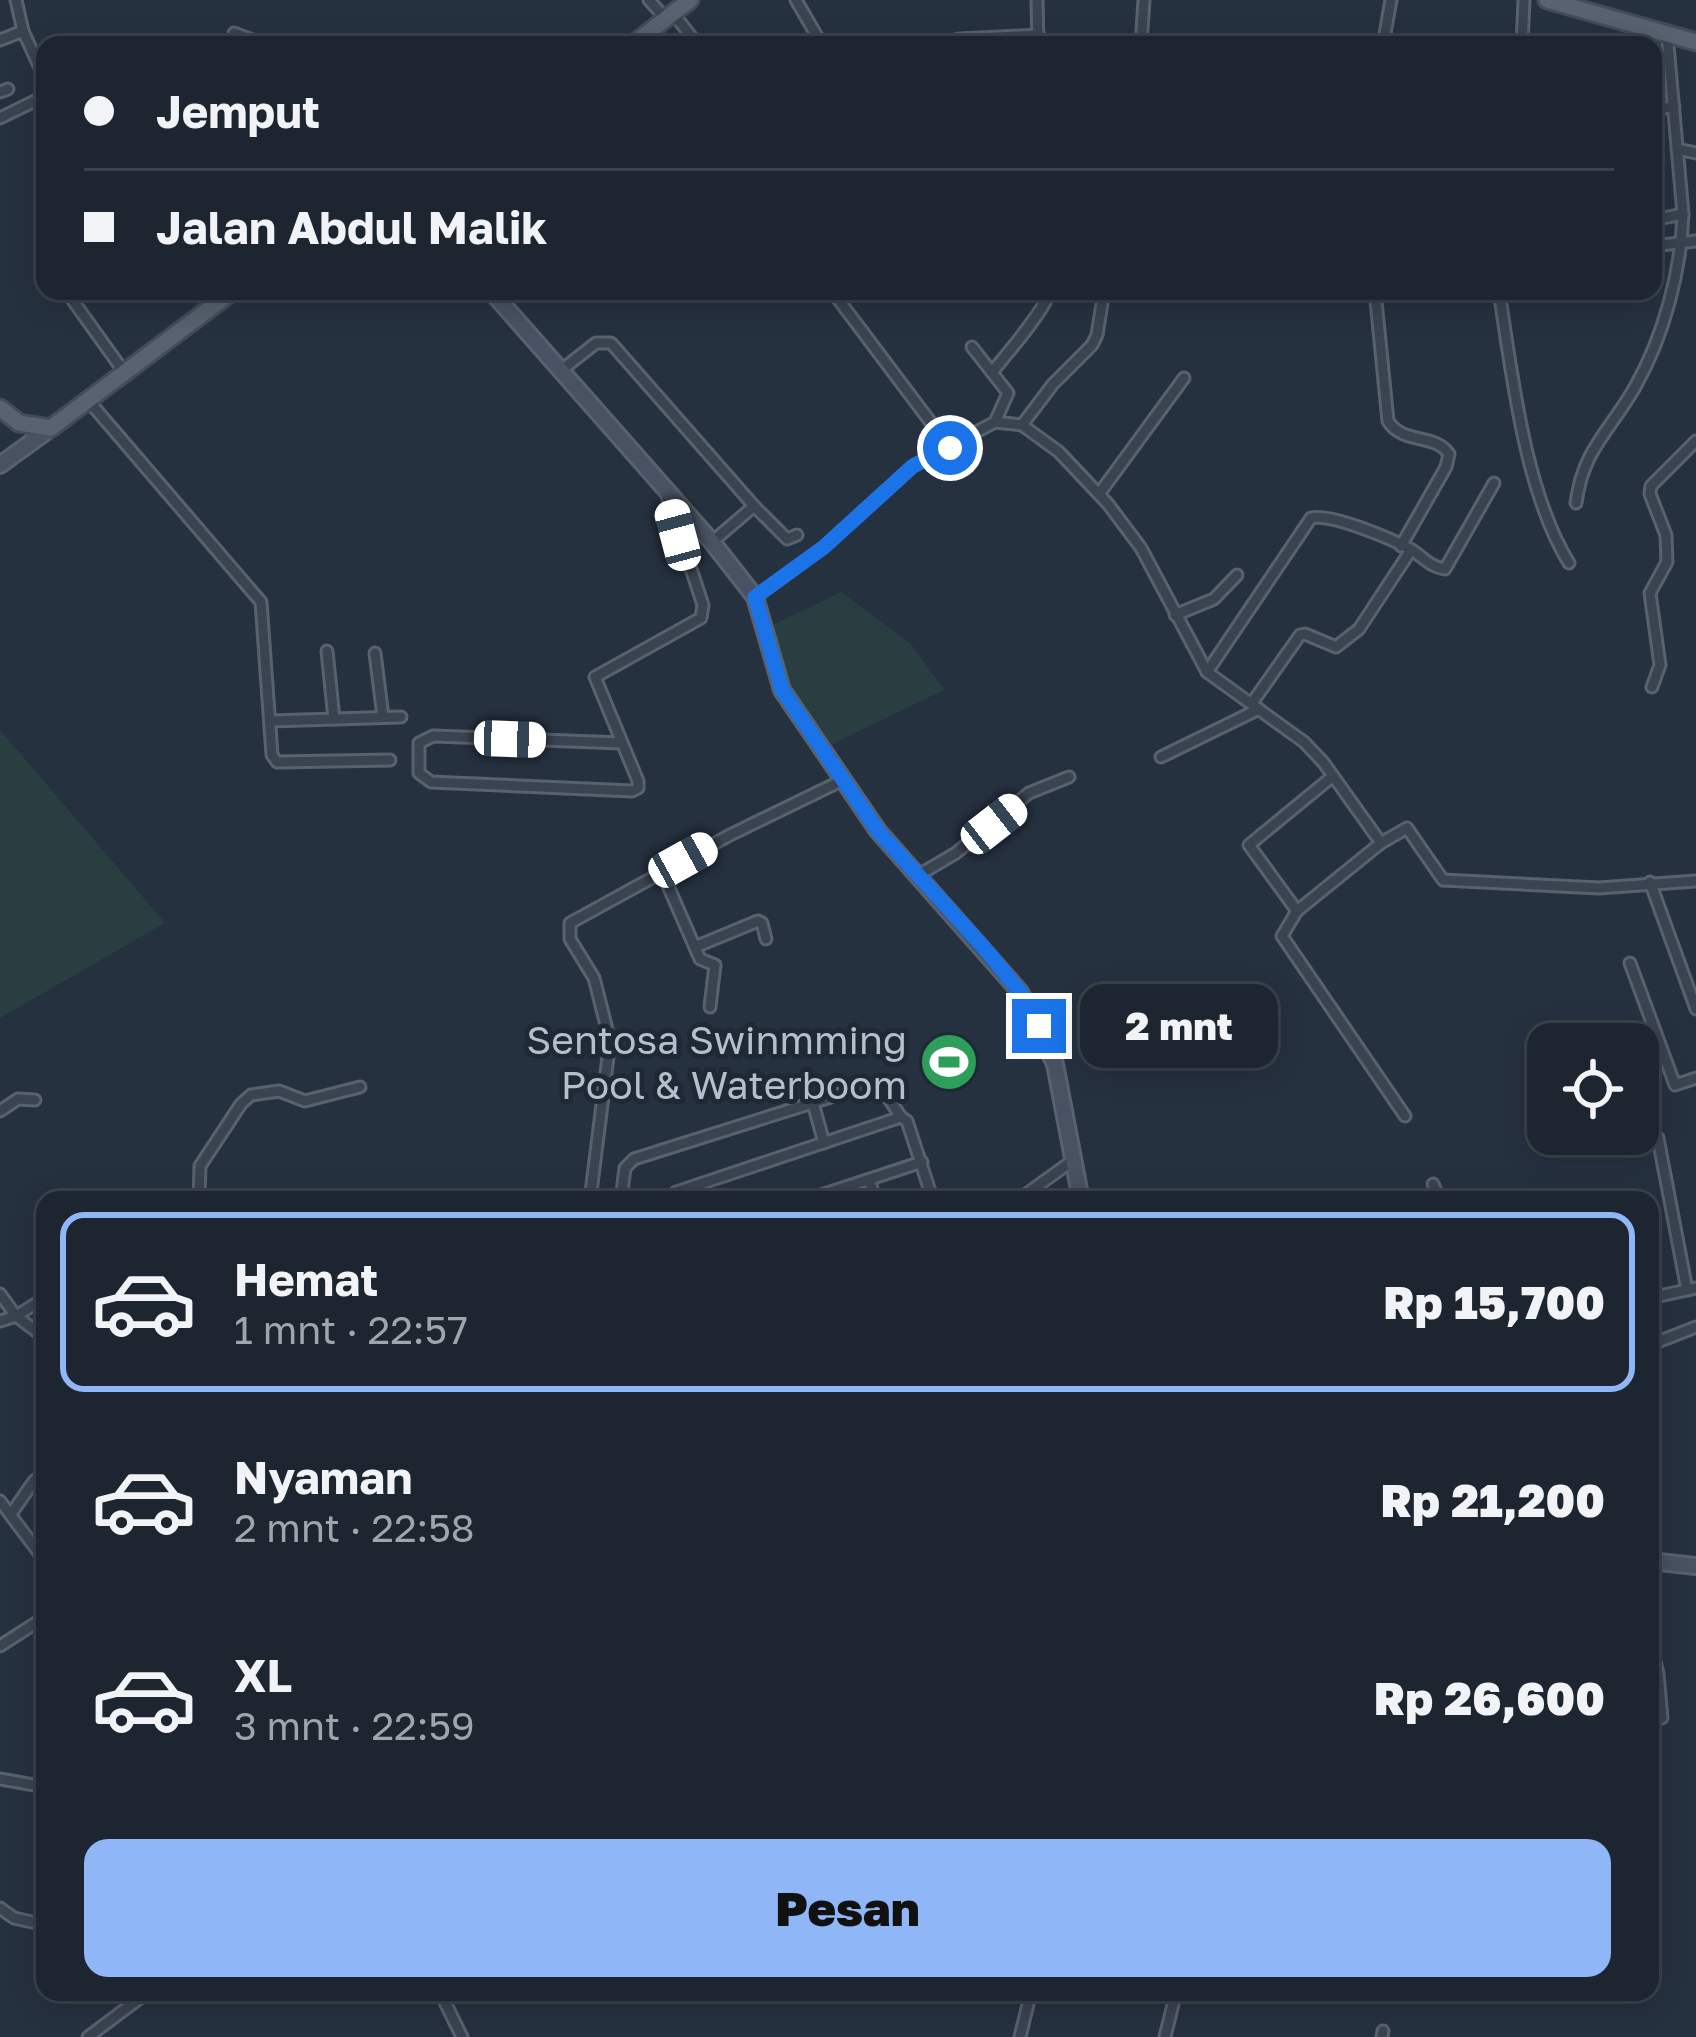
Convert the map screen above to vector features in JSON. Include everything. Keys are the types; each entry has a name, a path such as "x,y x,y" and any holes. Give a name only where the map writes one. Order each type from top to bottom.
{"main road":[{"path":"644,36 691,0"},
{"path":"1547,0 1600,7 1696,42"},
{"path":"0,408 19,423 51,428 221,300"}],"street":[{"path":"16,0 36,59"},
{"path":"649,0 689,36"},
{"path":"796,0 817,36"},
{"path":"1037,0 1038,36"},
{"path":"1142,36 1144,0"},
{"path":"1385,36 1391,0"},
{"path":"1522,36 1524,0"},
{"path":"0,40 23,31"},
{"path":"234,33 242,36"},
{"path":"1576,503 1580,472 1589,454 1634,389 1650,356 1682,243 1667,34"},
{"path":"0,118 36,100"},
{"path":"1662,109 1674,107"},
{"path":"1677,149 1696,152"},
{"path":"1662,218 1683,214"},
{"path":"1662,245 1696,241"},
{"path":"73,300 124,371"},
{"path":"498,300 755,597 782,690 878,831 1020,992 1055,1064 1079,1191"},
{"path":"839,300 950,448"},
{"path":"992,372 1047,300"},
{"path":"1022,425 1053,384 1092,345 1102,300"},
{"path":"1161,757 1256,706 1300,635 1336,647 1359,629 1446,467 1449,454 1440,443 1403,436 1388,422 1376,300"},
{"path":"1501,300 1537,491 1549,531 1568,563"},
{"path":"559,373 596,343 611,343 754,506 787,539 797,535"},
{"path":"755,597 824,547 913,466 995,422 1008,394 972,346"},
{"path":"1099,494 1184,378"},
{"path":"87,399 261,602 272,755 277,762 390,760"},
{"path":"995,422 1022,425 1059,452 1099,494 1141,548 1207,672 1304,742 1382,844"},
{"path":"0,465 51,428"},
{"path":"1652,687 1660,665 1650,593 1667,562 1666,535 1651,485 1696,441"},
{"path":"1207,672 1311,518 1332,518 1444,569 1493,483"},
{"path":"622,743 433,736 419,743 419,773 431,782 632,791 638,781 596,675 701,618 703,612 666,493"},
{"path":"712,542 754,506"},
{"path":"1175,615 1214,599 1237,575"},
{"path":"327,651 334,719"},
{"path":"375,653 383,717"},
{"path":"270,721 401,717"},
{"path":"1297,911 1249,845 1333,776"},
{"path":"917,876 956,853 1029,793 1069,777"},
{"path":"591,1191 610,1041 593,978 570,939 570,923 845,779"},
{"path":"1406,1116 1285,941 1283,930 1297,911 1408,828 1443,880 1599,888 1696,881"},
{"path":"662,872 700,959 717,970 710,1007"},
{"path":"1650,882 1696,1009"},
{"path":"695,947 758,921 766,939"},
{"path":"1630,963 1676,1085 1696,1078"},
{"path":"621,1191 625,1168 634,1159 869,1085 881,1087 907,1121 930,1191"},
{"path":"199,1191 200,1166 251,1095 279,1091 305,1101 361,1087"},
{"path":"0,1111 18,1099 35,1100"},
{"path":"813,1103 824,1143"},
{"path":"679,1191 901,1118"},
{"path":"1659,1143 1691,1289 1659,1296"},
{"path":"1030,1191 1072,1161"},
{"path":"840,1191 922,1162"},
{"path":"869,1180 873,1191"},
{"path":"1433,1184 1436,1191"},
{"path":"0,1294 16,1316 36,1331"},
{"path":"0,1321 36,1304"},
{"path":"1659,1341 1696,1327"},
{"path":"11,1514 36,1480"},
{"path":"0,1502 36,1540"},
{"path":"1659,1558 1696,1565"},
{"path":"0,1646 36,1623"},
{"path":"1659,1684 1662,1718"},
{"path":"0,1779 36,1785"},
{"path":"0,1908 14,1918 36,1923"},
{"path":"88,2037 136,2001"},
{"path":"444,2001 462,2037"},
{"path":"1020,2037 1029,2001"},
{"path":"1166,2037 1174,2001"}],"green space":[{"path":"841,592 911,644 944,690 832,744 789,687 771,626"},
{"path":"0,730 165,923 0,1018"}],"place":[{"name":"Sentosa Swinmming Pool & Waterboom","path":"949,1062"}],"route":[{"path":"950,448 913,466 824,547 755,597 782,690 878,831 986,950 1020,992 1039,1026"}]}
